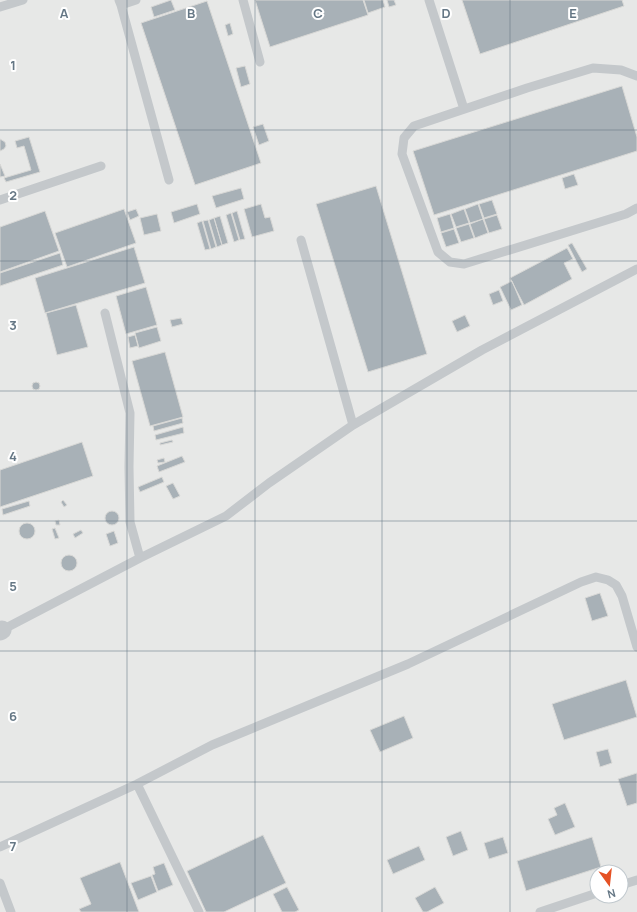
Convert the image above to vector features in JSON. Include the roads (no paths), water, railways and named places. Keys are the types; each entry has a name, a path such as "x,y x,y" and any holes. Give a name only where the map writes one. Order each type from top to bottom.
{"lane":[{"path":"0,8 23,0"},
{"path":"136,0 120,2 169,180"},
{"path":"243,0 260,62"},
{"path":"429,0 464,109"},
{"path":"637,76 621,70 592,68 464,109 414,126 404,138 402,154 438,252 450,262 464,264 626,214 637,208"},
{"path":"0,200 101,166"},
{"path":"301,240 353,425"},
{"path":"1,628 226,516 269,483 353,425 482,350 637,269"},
{"path":"105,313 130,413 129,516 140,558"},
{"path":"0,846 137,784 212,745 408,664 581,582 596,577 608,580 616,586 622,596 637,647"},
{"path":"137,784 199,912"},
{"path":"0,883 11,912"},
{"path":"540,912 589,896"}]}
